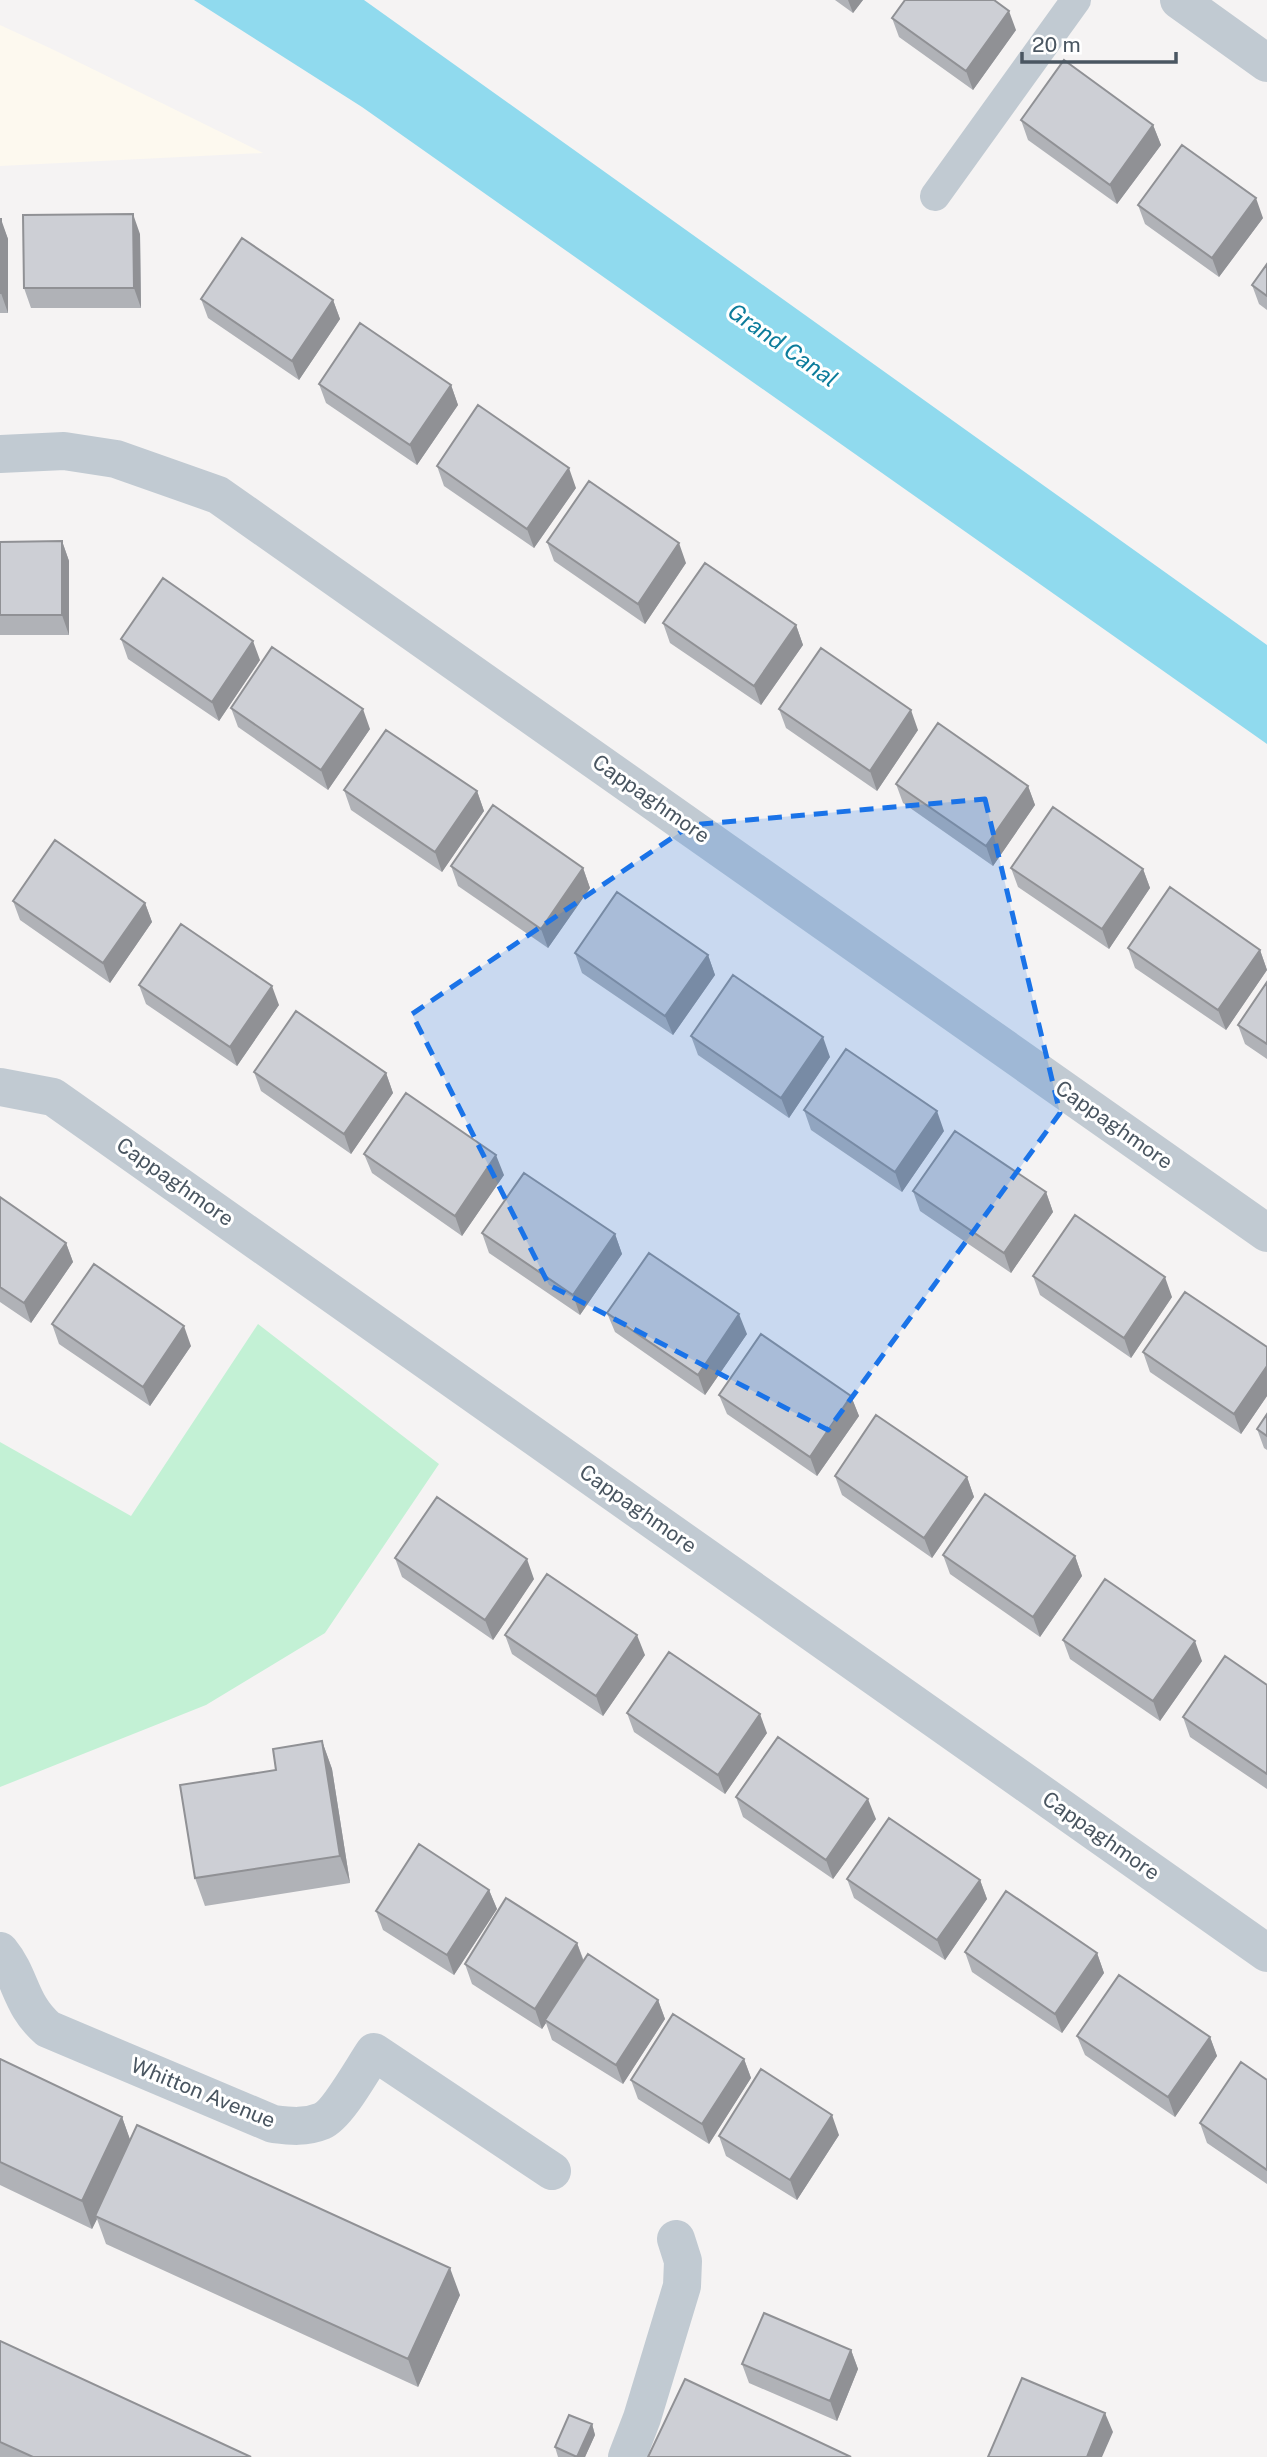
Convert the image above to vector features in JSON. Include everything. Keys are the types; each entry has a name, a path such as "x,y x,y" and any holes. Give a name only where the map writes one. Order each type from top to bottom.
{"street":[{"path":"1179,0 1267,62"},
{"name":"Cappaghmore","path":"0,454 64,451 116,459 218,495 1267,1233"},
{"name":"Cappaghmore","path":"0,1087 53,1097 1267,1953"},
{"name":"Whitton Avenue","path":"0,1951 9,1962 21,1994 34,2017 48,2029 273,2124 298,2127 324,2121 341,2102 374,2052 552,2171"},
{"path":"626,2457 642,2418 682,2286 683,2261 676,2239"}],"lane":[{"path":"935,196 1076,0"}],"highlighted area":[{"path":"985,799 1060,1113 828,1430 549,1285 412,1014 691,825"}],"shaded area":[{"path":"0,25 54,50 263,153 0,166"}],"green space":[{"path":"258,1324 439,1464 325,1633 206,1705 0,1787 0,1442 131,1516"}],"water":[{"name":"Grand Canal","path":"194,0 364,0 1267,645 1267,744 362,107"}],"building":[{"path":"905,0 994,0 1009,11 966,71 892,18"},
{"path":"1064,60 1153,125 1110,185 1021,120"},
{"path":"1182,145 1256,198 1212,258 1138,205"},
{"path":"133,214 134,288 24,288 23,215"},
{"path":"1,219 1,293 0,293"},
{"path":"242,238 333,300 292,361 201,299"},
{"path":"1267,264 1267,296 1252,285"},
{"path":"360,323 451,385 410,445 319,384"},
{"path":"478,405 569,468 527,529 437,466"},
{"path":"589,481 679,543 638,604 547,542"},
{"path":"62,541 62,615 0,615 0,542"},
{"path":"705,563 796,625 754,686 663,623"},
{"path":"163,578 253,641 212,702 121,639"},
{"path":"272,647 363,709 321,770 231,708"},
{"path":"821,648 911,710 870,771 779,709"},
{"path":"938,723 1028,786 986,846 896,784"},
{"path":"386,730 477,791 435,852 344,790"},
{"path":"493,805 583,868 541,929 451,866"},
{"path":"1053,807 1143,869 1102,929 1011,868"},
{"path":"55,840 145,903 103,963 13,901"},
{"path":"1170,887 1260,950 1218,1010 1128,948"},
{"path":"617,892 708,955 665,1016 575,953"},
{"path":"181,924 272,986 230,1047 139,985"},
{"path":"733,975 823,1037 781,1098 691,1036"},
{"path":"1267,982 1267,1044 1238,1025"},
{"path":"296,1011 386,1073 344,1134 254,1072"},
{"path":"846,1049 937,1111 895,1172 804,1110"},
{"path":"406,1093 496,1155 455,1216 364,1154"},
{"path":"955,1131 1046,1192 1004,1253 913,1191"},
{"path":"524,1173 615,1234 573,1295 482,1233"},
{"path":"0,1197 66,1243 24,1303 0,1287"},
{"path":"1075,1215 1165,1277 1124,1338 1033,1276"},
{"path":"649,1253 739,1314 698,1375 607,1313"},
{"path":"94,1264 184,1326 143,1387 52,1324"},
{"path":"1185,1292 1267,1347 1267,1366 1234,1414 1143,1352"},
{"path":"761,1334 851,1396 810,1457 719,1395"},
{"path":"1267,1414 1267,1436 1257,1429"},
{"path":"876,1415 967,1477 924,1538 835,1476"},
{"path":"985,1494 1075,1556 1033,1617 943,1555"},
{"path":"437,1497 527,1559 485,1620 395,1558"},
{"path":"547,1574 637,1635 596,1696 505,1635"},
{"path":"1105,1579 1195,1641 1153,1701 1063,1640"},
{"path":"669,1652 760,1714 718,1775 627,1713"},
{"path":"1225,1656 1267,1685 1267,1774 1183,1717"},
{"path":"778,1737 868,1799 826,1860 736,1797"},
{"path":"322,1741 340,1856 195,1878 180,1785 276,1770 273,1749"},
{"path":"889,1818 980,1880 937,1940 847,1879"},
{"path":"419,1844 489,1890 447,1955 376,1911"},
{"path":"1006,1891 1097,1953 1055,2014 965,1952"},
{"path":"506,1898 577,1943 535,2009 465,1964"},
{"path":"588,1954 658,2000 616,2065 545,2020"},
{"path":"1119,1975 1210,2037 1168,2097 1077,2036"},
{"path":"673,2014 744,2059 702,2124 631,2080"},
{"path":"0,2059 122,2117 82,2201 0,2162"},
{"path":"1241,2062 1267,2080 1267,2170 1200,2123"},
{"path":"761,2069 832,2115 790,2180 719,2136"},
{"path":"137,2125 450,2268 408,2359 95,2216"},
{"path":"764,2313 851,2350 830,2401 742,2364"},
{"path":"0,2341 251,2457 33,2457 0,2442"},
{"path":"1022,2378 1105,2413 1087,2457 988,2457"},
{"path":"685,2379 851,2457 648,2457"},
{"path":"569,2415 592,2424 577,2457 555,2447"}]}
